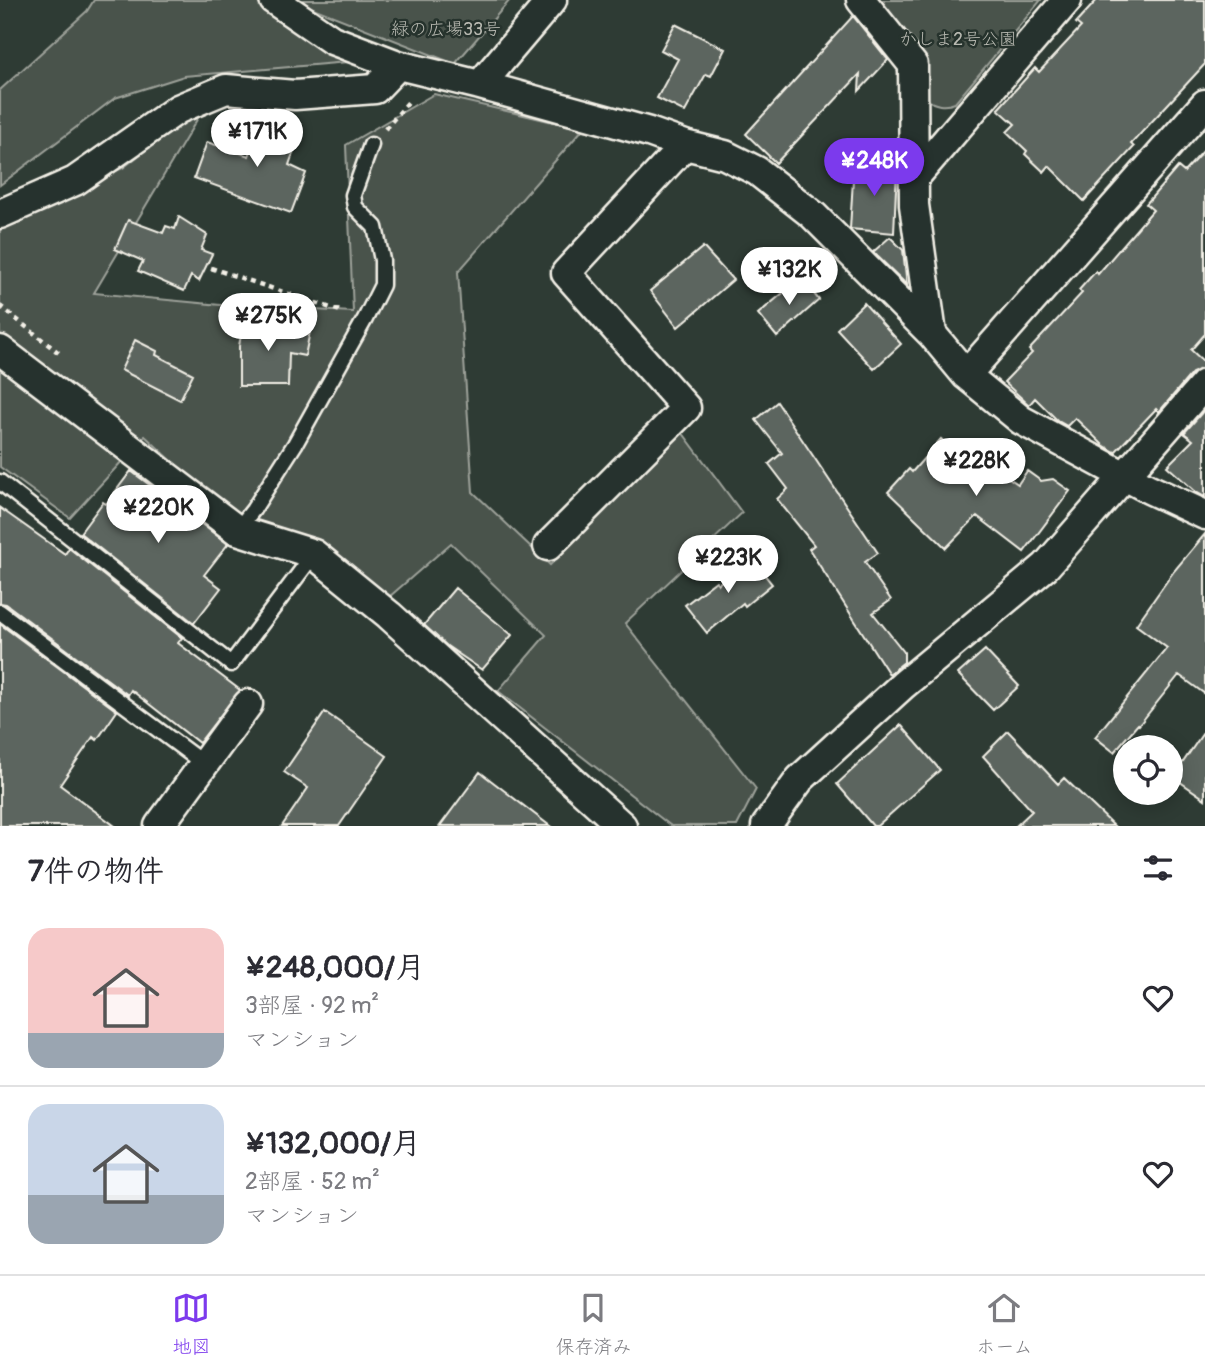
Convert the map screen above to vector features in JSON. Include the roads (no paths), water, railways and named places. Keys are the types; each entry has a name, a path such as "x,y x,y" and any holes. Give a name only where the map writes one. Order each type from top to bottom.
{"street":[{"path":"480,85 552,0"},
{"path":"861,0 913,65 914,205 932,334"},
{"path":"915,177 1067,0"},
{"path":"280,2 331,40 398,65 649,132 725,155 757,171 813,215 932,334 966,374 1021,420 1124,477 1205,515"},
{"path":"0,214 75,181 178,109 226,89 295,95 375,89 398,65"},
{"path":"966,374 1205,104"},
{"path":"548,546 686,408 566,272 685,145"},
{"path":"0,350 237,530 314,554 389,615 622,826"},
{"path":"766,826 800,779 903,685 1046,566 1205,384"},
{"path":"159,826 248,704"}],"lane":[{"path":"237,530 295,444 382,285 382,260 374,227 355,207 353,195 371,145"},
{"path":"0,482 231,664 314,554"},
{"path":"0,612 204,764"}],"park label":[{"name":"緑の広場33号","path":"446,29"},
{"name":"かしま2号公園","path":"958,39"}]}
